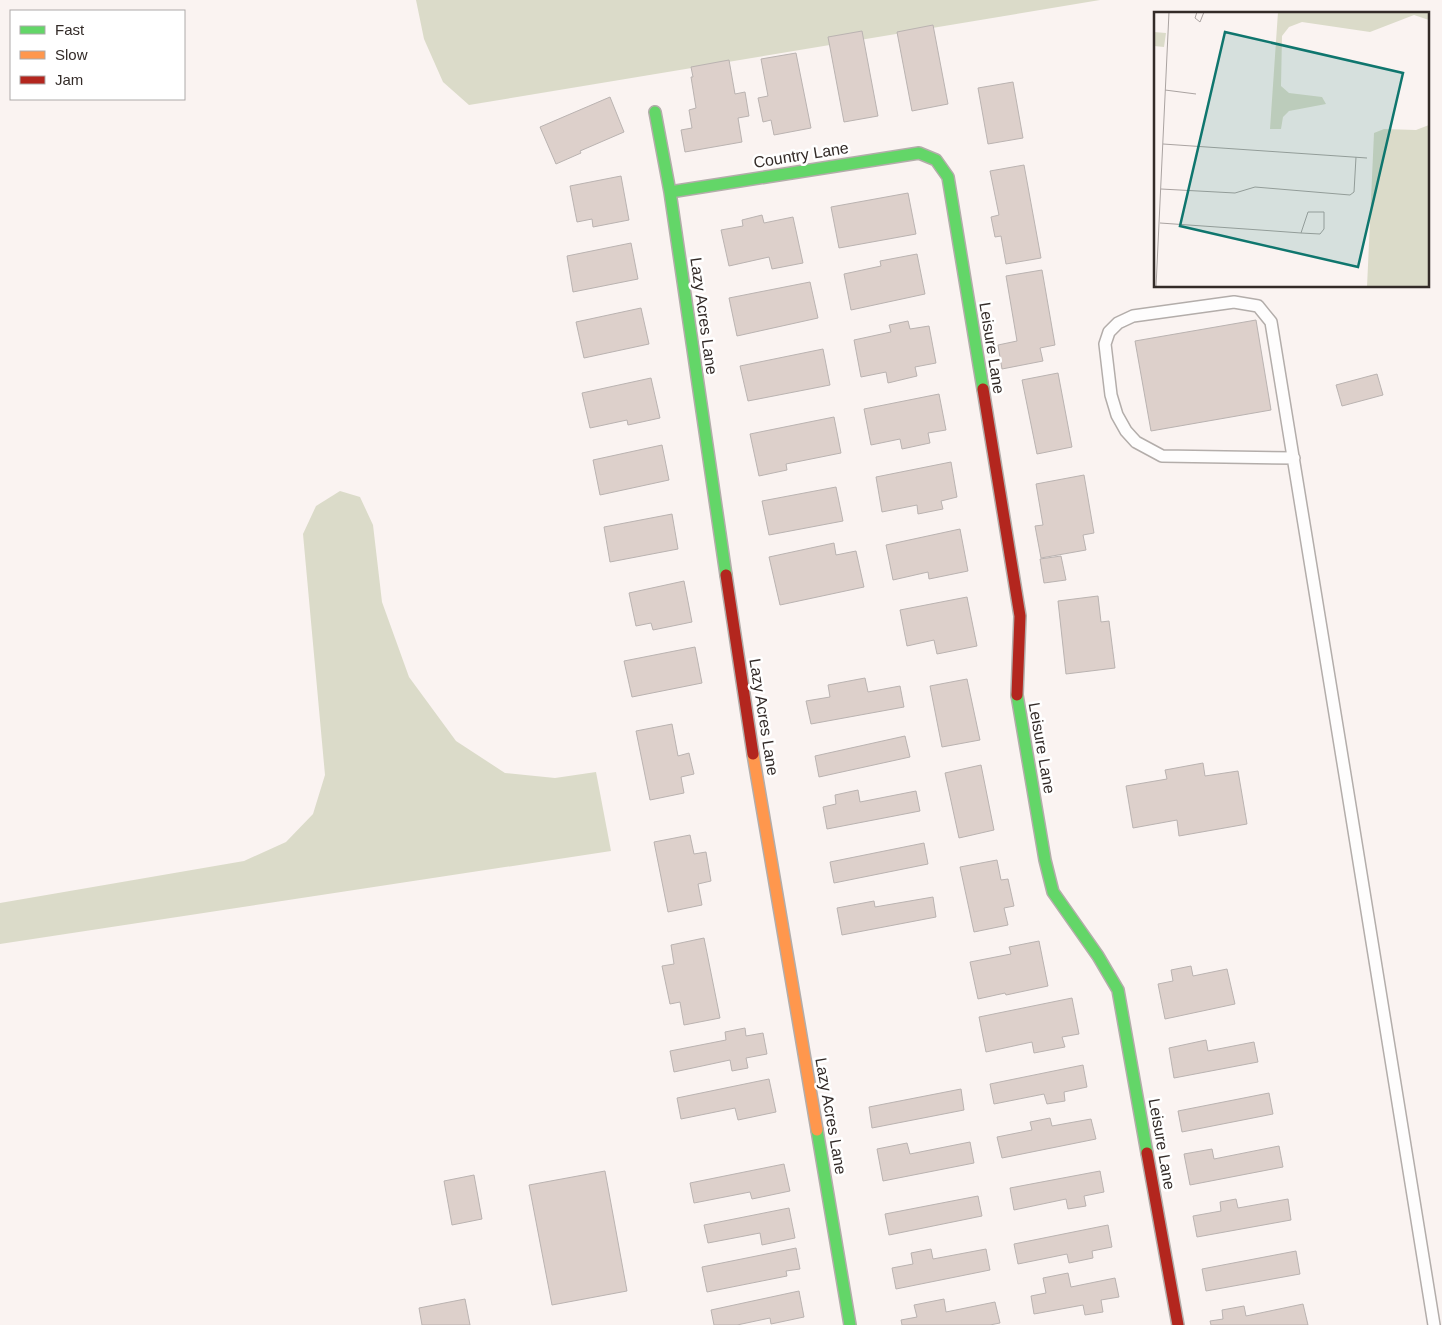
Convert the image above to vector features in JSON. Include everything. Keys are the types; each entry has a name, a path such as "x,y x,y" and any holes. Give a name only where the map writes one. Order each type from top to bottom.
{"street":[{"name":"Lazy Acres Lane","path":"655,112 670,192 752,751 850,1325"},
{"name":"Country Lane","path":"670,192 919,153 936,160"},
{"name":"Leisure Lane","path":"936,160 948,177 1020,616 1016,692 1045,860 1054,892 1098,956 1118,990 1178,1325"}],"lane":[{"path":"1294,458 1162,456 1136,442 1126,431 1117,415 1111,396 1105,344 1110,332 1118,323 1133,316 1234,302 1258,306 1271,322 1294,458 1434,1325"}],"green space":[{"path":"416,0 1100,0 469,105 443,82 424,39"},
{"path":"340,491 360,497 373,525 382,602 409,677 456,741 505,773 555,778 596,772 611,851 0,944 0,903 244,861 286,842 313,814 325,775 303,534 316,506"}],"building":[{"path":"933,25 948,104 912,111 897,32"},
{"path":"862,31 878,116 844,122 828,37"},
{"path":"796,53 811,128 774,135 771,120 763,122 758,98 768,96 761,59"},
{"path":"729,60 735,94 745,92 749,116 738,118 742,142 685,152 681,130 692,128 689,110 696,108 691,67"},
{"path":"1013,82 1023,138 988,144 978,88"},
{"path":"610,97 624,132 580,151 581,153 556,164 540,127"},
{"path":"1024,165 1041,258 1006,264 1001,236 995,237 991,217 999,215 990,171"},
{"path":"621,176 629,220 593,227 592,219 577,222 570,186"},
{"path":"908,193 916,234 839,248 831,207"},
{"path":"762,215 764,223 793,217 803,263 772,269 769,257 729,266 721,230 743,226 742,220"},
{"path":"631,243 638,279 573,292 567,256"},
{"path":"917,254 925,294 851,310 844,274 881,266 880,261"},
{"path":"1042,270 1055,345 1040,348 1043,361 1002,369 998,345 1017,341 1006,276"},
{"path":"810,282 818,318 737,336 729,298"},
{"path":"641,308 649,344 584,358 576,322"},
{"path":"1256,320 1271,410 1151,431 1135,341"},
{"path":"908,321 910,329 929,326 936,363 915,367 917,376 888,383 886,372 861,377 854,340 891,332 889,325"},
{"path":"823,349 830,385 748,401 740,366"},
{"path":"1058,373 1072,447 1037,454 1022,380"},
{"path":"1377,374 1383,395 1342,406 1336,385"},
{"path":"651,378 660,418 628,425 627,420 590,428 582,393"},
{"path":"939,394 946,430 928,433 930,443 902,449 900,439 871,445 864,409"},
{"path":"834,417 841,453 786,464 787,470 759,476 750,434"},
{"path":"662,445 669,480 600,495 593,460"},
{"path":"951,462 957,497 941,501 943,509 918,514 917,505 882,512 876,477"},
{"path":"1084,475 1094,533 1083,535 1086,550 1041,558 1035,526 1043,525 1036,484"},
{"path":"836,487 843,521 769,535 762,501"},
{"path":"672,514 678,549 610,562 604,527"},
{"path":"960,529 968,571 929,579 928,572 893,580 886,545"},
{"path":"834,543 836,555 856,551 864,587 780,605 769,557"},
{"path":"1061,556 1066,580 1044,583 1040,559"},
{"path":"684,581 692,622 653,630 651,623 636,626 629,593"},
{"path":"1098,596 1101,622 1109,621 1115,668 1066,674 1058,601"},
{"path":"967,597 977,646 937,654 934,640 907,646 900,610"},
{"path":"695,647 702,683 632,697 624,661"},
{"path":"865,678 868,692 900,686 904,707 811,724 806,701 830,697 828,685"},
{"path":"967,679 980,740 942,747 930,686"},
{"path":"672,724 678,756 689,753 694,774 681,777 684,793 650,800 636,731"},
{"path":"905,736 910,757 819,777 815,756"},
{"path":"1203,763 1205,776 1238,771 1247,824 1179,836 1177,820 1133,828 1126,786 1167,779 1165,770"},
{"path":"981,765 994,830 959,838 945,773"},
{"path":"858,790 860,802 916,791 920,811 827,829 823,807 836,804 835,795"},
{"path":"690,835 694,854 706,852 711,881 698,884 702,905 668,912 654,842"},
{"path":"924,843 928,864 834,883 830,862"},
{"path":"997,860 1001,880 1008,879 1014,906 1004,908 1008,925 974,932 960,867"},
{"path":"933,897 936,917 842,935 837,908 874,901 875,907"},
{"path":"704,938 720,1018 684,1025 680,1002 670,1004 662,966 674,964 671,945"},
{"path":"1039,941 1048,986 978,999 970,962 1011,954 1009,947"},
{"path":"1191,966 1193,976 1227,969 1235,1004 1165,1019 1158,984 1173,981 1171,970"},
{"path":"1072,998 1079,1034 1062,1037 1065,1047 1034,1053 1032,1042 986,1052 979,1017"},
{"path":"745,1028 746,1036 763,1033 767,1054 746,1058 748,1068 732,1071 730,1060 674,1072 670,1051 726,1040 725,1032"},
{"path":"1206,1040 1208,1051 1254,1042 1258,1062 1174,1078 1169,1048"},
{"path":"1083,1065 1087,1087 1064,1092 1065,1101 1047,1104 1044,1094 994,1104 990,1084"},
{"path":"769,1079 776,1112 738,1120 735,1108 681,1119 677,1098"},
{"path":"961,1089 964,1110 872,1128 869,1107"},
{"path":"1269,1093 1273,1114 1182,1132 1178,1111"},
{"path":"1050,1118 1052,1126 1091,1119 1096,1139 1002,1158 997,1137 1032,1130 1030,1122"},
{"path":"970,1142 974,1163 883,1181 877,1149 907,1143 910,1154"},
{"path":"1279,1146 1283,1167 1190,1185 1184,1154 1212,1149 1214,1159"},
{"path":"784,1164 790,1191 752,1199 750,1192 694,1203 690,1183"},
{"path":"605,1171 627,1291 552,1305 529,1185"},
{"path":"1100,1171 1104,1192 1084,1196 1086,1206 1068,1209 1066,1199 1014,1210 1010,1188"},
{"path":"474,1175 482,1219 452,1225 444,1181"},
{"path":"978,1196 982,1216 889,1235 885,1214"},
{"path":"1236,1199 1238,1208 1288,1199 1291,1220 1197,1237 1193,1216 1221,1211 1220,1202"},
{"path":"789,1208 795,1238 762,1245 760,1233 708,1243 704,1225"},
{"path":"1108,1225 1112,1247 1092,1251 1093,1258 1069,1263 1067,1254 1018,1264 1014,1244"},
{"path":"796,1248 800,1269 786,1271 787,1276 707,1292 702,1267"},
{"path":"931,1249 933,1259 986,1249 990,1270 896,1289 892,1268 913,1264 911,1253"},
{"path":"1296,1251 1300,1274 1206,1291 1202,1269"},
{"path":"1068,1273 1071,1287 1115,1278 1119,1297 1101,1300 1103,1312 1085,1315 1083,1305 1034,1314 1031,1296 1046,1293 1043,1278"},
{"path":"799,1291 804,1317 771,1324 770,1318 737,1325 714,1325 711,1310"},
{"path":"465,1299 470,1325 422,1325 419,1308"},
{"path":"944,1299 946,1312 995,1302 1000,1323 990,1325 902,1325 901,1320 917,1317 914,1305"},
{"path":"1303,1304 1308,1325 1211,1325 1210,1321 1223,1319 1222,1310 1244,1306 1246,1316"}],"traffic: fast":[{"path":"655,112 670,192 726,575"},
{"path":"670,192 919,153 936,160 948,177 983,389"},
{"path":"1017,695 1045,860 1053,892 1098,956 1118,990 1147,1153"},
{"path":"817,1130 850,1325"}],"traffic: slow":[{"path":"753,754 817,1130"}],"traffic: jam":[{"path":"983,389 1020,616 1017,695"},
{"path":"726,575 753,754"},
{"path":"1147,1153 1178,1325"}]}
